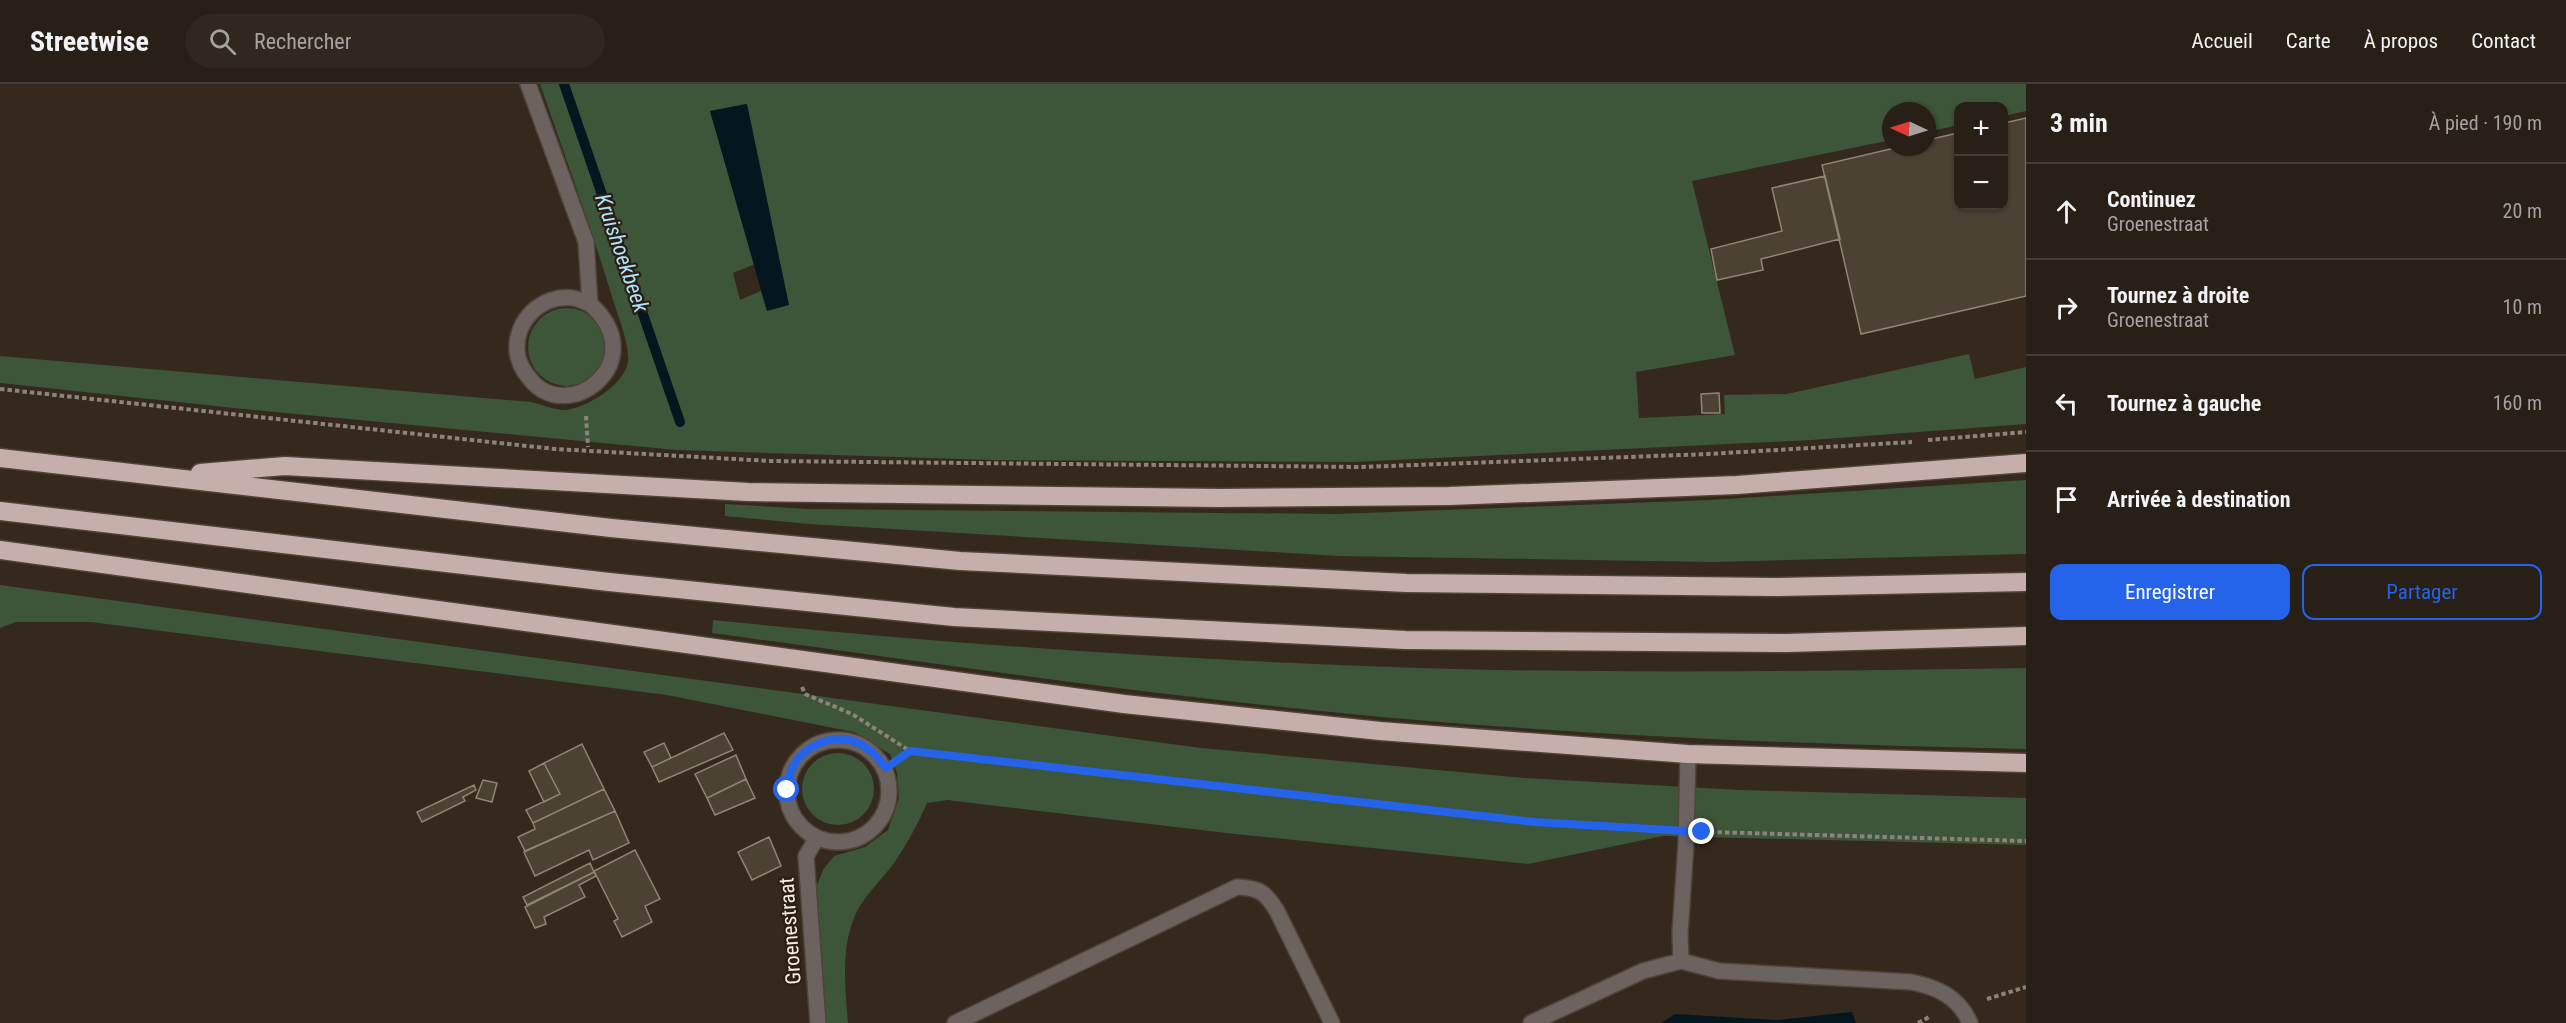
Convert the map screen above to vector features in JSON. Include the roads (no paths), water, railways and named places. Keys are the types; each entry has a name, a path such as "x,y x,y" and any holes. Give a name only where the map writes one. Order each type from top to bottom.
{"highway":[{"path":"0,458 611,528 960,561 1406,583 1774,587 2026,582"},
{"path":"160,477 285,466 748,492 1220,498 1449,496 1737,485 2026,463"},
{"path":"0,511 609,582 954,617 1405,640 1787,643 2026,636"},
{"path":"0,550 1124,704 1380,731 1688,754 2026,763"}],"street":[{"path":"528,84 586,242 590,304 603,316 612,332 614,350 609,367 599,382 584,392 567,395 549,392 533,383 522,369 517,352 518,334 526,318 538,306 555,299 573,298 590,304"},
{"path":"838,739 857,742 874,753 886,768 890,793 883,818 865,836 841,843 817,838 801,826 790,809 787,790 791,771 802,754 818,743 838,739"},
{"path":"1681,961 1680,933 1688,754"},
{"name":"Groenestraat","path":"817,838 806,855 818,1023"},
{"path":"955,1023 1237,887 1251,887 1266,894 1277,911 1332,1023"},
{"path":"1531,1023 1643,971 1681,961 1719,971 1911,982 1934,986 1951,997 1970,1023"}],"water":[{"path":"747,104 789,305 767,311 710,111"},
{"path":"1852,1012 1856,1023 1661,1023 1675,1014 1777,1020"}],"waterway":[{"name":"Kruishoekbeek","path":"564,84 680,422"}]}
